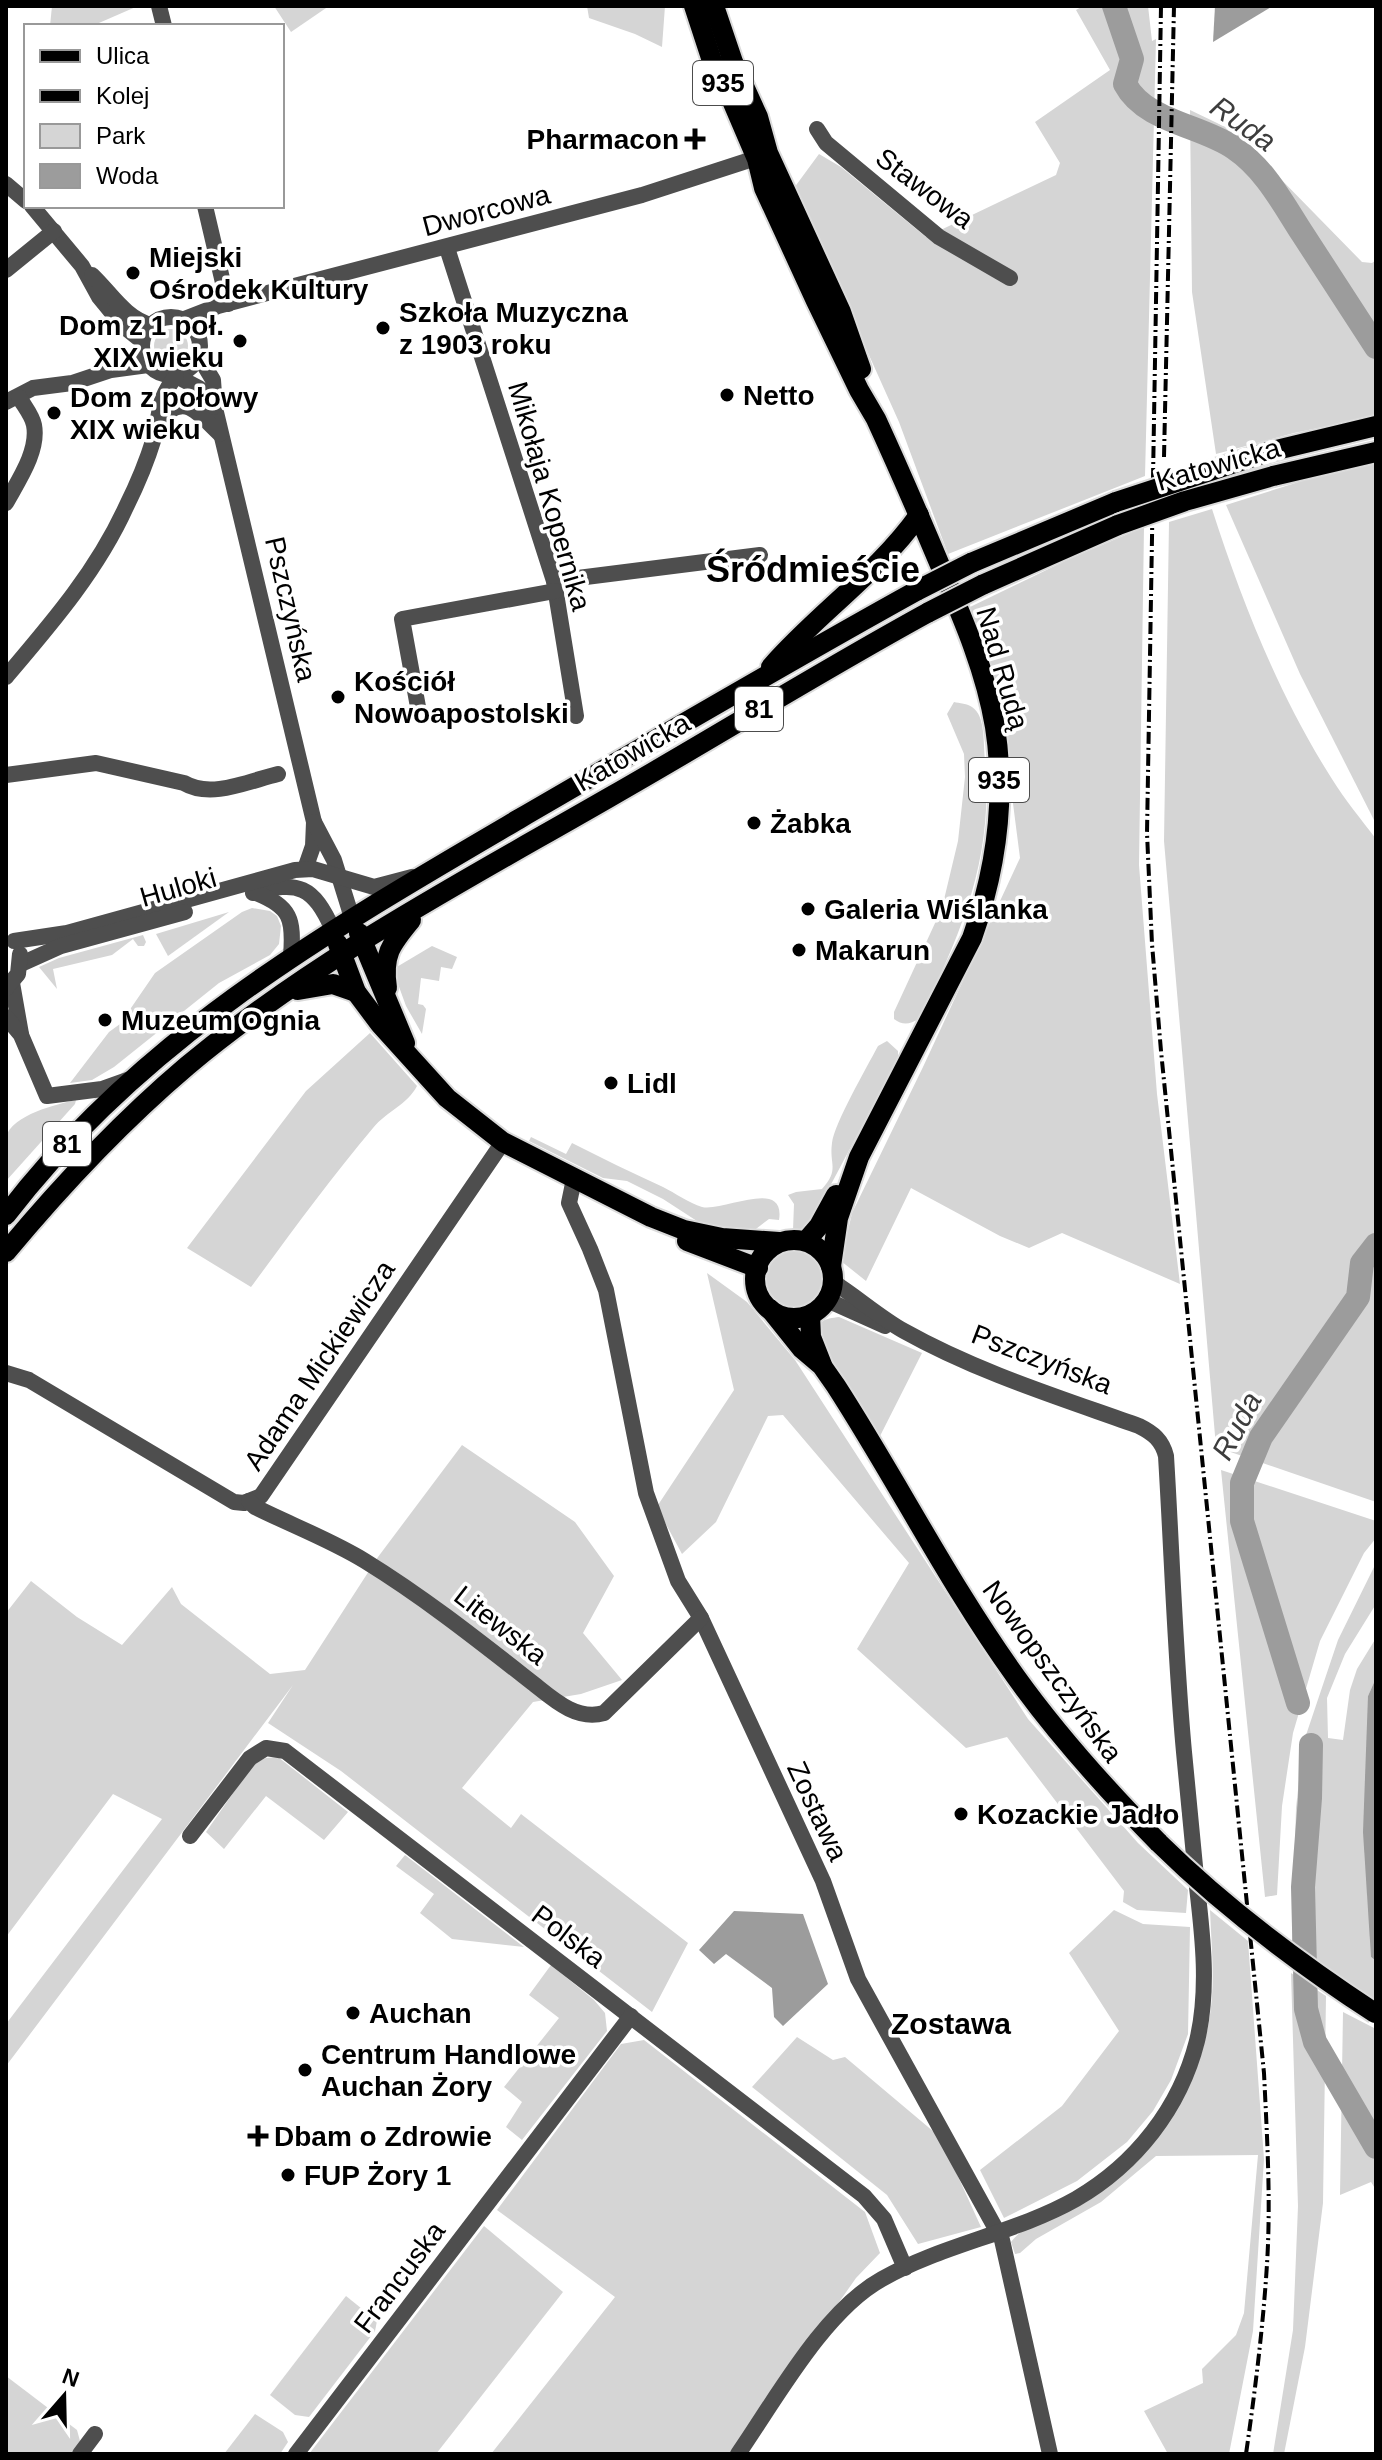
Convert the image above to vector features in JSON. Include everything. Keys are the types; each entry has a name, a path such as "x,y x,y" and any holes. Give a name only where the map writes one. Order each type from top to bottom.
{"main road":[{"name":"Nad Rudą","path":"694,6 712,61 841,312 876,419 968,629 994,726 999,770 997,836 984,904 972,938 859,1157 819,1226 806,1241"},
{"name":"Nad Rudą","path":"714,6 733,62 758,117 763,156"},
{"name":"Katowicka","path":"6,1215 76,1134 133,1078 220,1006 352,918 760,679 918,590 1021,540 1116,502 1268,452 1376,426"},
{"name":"Katowicka","path":"6,1252 70,1179 149,1100 208,1049 282,994 363,942 788,692 982,585 1118,525 1185,501 1273,476 1376,452"},
{"path":"760,679 794,640 896,545 919,515"},
{"path":"389,1003 385,974 388,953 394,939 424,906"},
{"name":"Pszczyńska","path":"352,918 409,1053"},
{"name":"Pszczyńska","path":"333,930 356,992 380,1024 447,1098 503,1142 651,1217 684,1230 722,1238 779,1242"},
{"path":"282,994 325,984 356,992"},
{"name":"Nad Rudą","path":"830,1282 838,1218 859,1157"},
{"name":"Pszczyńska","path":"651,1217 681,1238 758,1268"},
{"path":"806,1241 820,1249 830,1282 810,1315 789,1317 770,1309 757,1291 758,1268 764,1255 779,1242 806,1241"},
{"name":"Nowopszczyńska","path":"770,1309 802,1349 822,1366"},
{"name":"Nowopszczyńska","path":"810,1315 811,1337 822,1366 1014,1674 1057,1733 1108,1792 1211,1892 1256,1930 1375,2014"}],"street":[{"name":"Stawowa","path":"817,129 826,143 939,237 1010,278"},
{"name":"Dworcowa","path":"182,320 221,306 642,195 763,156"},
{"path":"6,184 24,199"},
{"path":"34,208 130,317 151,325"},
{"path":"198,336 221,306 205,208"},
{"path":"6,270 54,231"},
{"name":"Mikołaja Kopernika","path":"447,248 555,586 576,716"},
{"path":"82,266 99,297 122,325 142,341"},
{"path":"6,677 75,595 114,531 140,474 158,421 162,397 176,376 190,368 198,355 198,336 182,320 165,318 151,325 142,341 143,356 148,365 158,373 176,376 199,388 215,408"},
{"name":"Pszczyńska","path":"198,355 213,380 221,435 314,822 313,846 305,869"},
{"path":"6,503 24,470 35,437 34,422 12,400 33,388 72,383 111,370 148,365"},
{"path":"158,421 170,408 184,405 192,408 221,435"},
{"path":"418,707 402,619 555,586 760,555"},
{"path":"6,775 96,763 184,783 195,790 218,789 278,774"},
{"name":"Pszczyńska","path":"314,822 327,843 352,918"},
{"name":"Huloki","path":"10,937 67,933 305,869 374,887 428,873"},
{"name":"Huloki","path":"21,964 61,946 286,886 297,887 312,897 333,930"},
{"path":"256,893 275,901 287,913 292,929 291,956"},
{"path":"10,937 20,952 21,964 9,985 21,1035 47,1096 102,1089 133,1078"},
{"path":"6,1017 21,1035"},
{"name":"Adama Mickiewicza","path":"6,1373 29,1380 234,1502 261,1496 503,1142"},
{"name":"Zostawa","path":"574,1179 569,1203 606,1290 646,1493 678,1581 701,1618 823,1881 858,1979 999,2233 1006,2251 1050,2454"},
{"name":"Pszczyńska","path":"830,1282 877,1323 902,1330 990,1370 1139,1426 1160,1441 1166,1456 1180,1705 1202,1938 1203,2002 1199,2029 1191,2060 1174,2100 1131,2157 1073,2200 999,2233"},
{"name":"Litewska","path":"249,1501 255,1507 362,1559 433,1604 559,1703 583,1715 604,1713 701,1618"},
{"name":"Polska","path":"190,1836 250,1758 266,1748 279,1748 864,2196 884,2219 905,2268"},
{"name":"Francuska","path":"296,2454 631,2016"},
{"path":"738,2454 836,2316 856,2296 905,2268 999,2233"},
{"path":"80,2454 95,2434"}],"green space":[{"path":"52,6 138,6 97,24 50,24"},
{"path":"274,6 329,6 291,32"},
{"path":"587,6 665,6 662,47 589,18"},
{"path":"1083,6 1148,6 1152,41 1156,39 1145,476 948,554 899,422 794,188 819,154 841,167 926,237 1056,175 1060,163 1035,122 1110,70 1076,10"},
{"path":"1190,110 1242,135 1362,262 1372,263 1376,260 1376,416 1294,433 1216,454 1192,292"},
{"path":"171,329 183,334 188,346 183,358 171,363 159,358 154,346 159,334"},
{"path":"1376,464 1376,824 1300,674 1226,505 1327,473"},
{"path":"1212,509 1249,613 1295,715 1337,787 1376,839 1376,1502 1216,1447 1164,841 1169,522"},
{"path":"1144,527 1139,865 1157,1094 1180,1284 1062,1233 1029,1248 1000,1236 911,1188 866,1281 841,1261 852,1213 1020,858 1010,780 1011,762 970,607"},
{"path":"954,702 972,707 980,717 987,795 985,829 972,894 949,956 919,1019 903,1023 894,1019 894,1012 942,908 958,841 965,777 964,754 947,714"},
{"path":"252,908 270,911 277,916 281,926 279,944 270,955 219,983 114,1067 92,1080 70,1083 109,1032 120,1024 155,973"},
{"path":"229,912 168,956 156,934"},
{"path":"143,935 144,946 138,946 133,939 112,955 53,969 57,989 39,967 59,958"},
{"path":"432,946 457,957 452,969 441,967 439,981 421,978 418,1004 426,1009 422,1034 406,1006 394,973 395,968"},
{"path":"370,1033 417,1086 408,1098 378,1122 357,1147 251,1287 187,1248 306,1091"},
{"path":"887,1041 898,1051 898,1058 810,1224 797,1233 793,1230 794,1204 788,1195 822,1189 831,1176 831,1150 838,1123 878,1046"},
{"path":"76,1100 6,1181 4,1147 10,1129 36,1112"},
{"path":"531,1137 566,1154 572,1143 702,1207 751,1199 773,1201 779,1207 779,1220 769,1219 752,1232 700,1223 663,1199 627,1181 603,1178 529,1141"},
{"path":"795,1250 816,1258 824,1279 816,1300 795,1308 774,1300 766,1279 774,1258"},
{"path":"707,1273 747,1302 795,1360 1028,1719 1138,1843 1188,1890 1186,1913 1137,1910 1123,1902 1124,1891 1007,1737 966,1748 857,1649 909,1563 783,1415 768,1416 716,1522 682,1554 658,1505 734,1390"},
{"path":"839,1317 922,1353 878,1440 841,1381 824,1346 821,1323"},
{"path":"462,1445 575,1522 614,1576 583,1633 622,1680 581,1694 533,1702 462,1788 511,1828 521,1814 688,1943 652,2012 341,1771 268,1723 293,1685 6,2066 6,2024 162,1819 113,1794 6,1937 6,1613 31,1581 77,1617 122,1645 172,1587 181,1604 270,1674 305,1670 378,1557"},
{"path":"1221,1470 1376,1521 1376,1538 1364,1553 1320,1641 1293,1733 1282,1806 1277,1895 1265,1897"},
{"path":"1376,1563 1376,1604 1345,1654 1327,1698 1328,1738 1343,1740 1350,1690 1357,1669 1376,1638 1376,1678 1368,1696 1371,1957 1376,1961 1376,2001 1292,1943 1296,1808 1303,1744 1338,1640"},
{"path":"278,1757 348,1812 324,1840 266,1796 224,1849 206,1832 254,1763"},
{"path":"405,1855 524,1947 452,1939 420,1913 434,1894 396,1866"},
{"path":"1114,1910 1143,1924 1190,1927 1188,2034 1171,2080 1153,2111 1127,2142 1077,2181 1004,2218 980,2170 1062,2106 1119,2031 1069,1953"},
{"path":"1210,1910 1248,1941 1264,2159 1253,2331 1229,2454 1168,2454 1144,2411 1203,2383 1202,2369 1236,2335 1244,2313 1258,2155 1156,2156 1101,2202 1036,2239 1020,2253 1015,2254 1011,2242 1038,2222 1081,2205 1116,2180 1158,2137 1175,2112 1200,2057 1208,2027 1213,1985"},
{"path":"551,1965 594,2000 605,2013 607,2031 522,2140 506,2127 522,2102 504,2087 559,2018 529,1995"},
{"path":"1291,1973 1326,1996 1323,2203 1305,2347 1284,2454 1273,2454 1293,2330 1298,2206"},
{"path":"1343,2012 1376,2029 1376,2190 1371,2182 1340,2195"},
{"path":"797,2037 833,2060 845,2057 940,2137 981,2227 918,2244 887,2195 752,2087"},
{"path":"644,2040 865,2212 880,2253 856,2278 732,2454 491,2454 615,2297 497,2210 621,2044"},
{"path":"484,2226 563,2292 436,2454 309,2454"},
{"path":"346,2296 377,2321 375,2331 309,2417 295,2415 270,2395"},
{"path":"6,2376 77,2430 80,2441 72,2454 6,2454"},
{"path":"255,2414 283,2432 288,2442 280,2454 224,2454"}],"water":[{"path":"1215,6 1273,6 1213,42"},
{"path":"1376,1678 1376,1961 1371,1957 1363,1832 1368,1696"},
{"path":"734,1911 803,1914 828,1984 783,2026 774,2017 772,1988 726,1954 714,1964 699,1950"}],"waterway":[{"name":"Ruda","path":"1114,6 1132,59 1125,84 1134,97 1160,115 1221,140 1255,166 1280,198 1376,347"},
{"name":"Ruda","path":"1298,1703 1242,1521 1242,1483 1261,1437 1358,1297 1362,1263 1376,1245"},
{"name":"Ruda","path":"1311,1745 1303,1887 1306,2009 1315,2042 1376,2147"}],"railway":[{"path":"1161,6 1147,833 1161,1051 1264,2073 1268,2240 1261,2336 1246,2454"},
{"path":"1164,457 1174,6"}],"place":[{"name":"Pharmacon","path":"695,139"},
{"name":"Miejski Ośrodek Kultury","path":"133,273"},
{"name":"Szkoła Muzyczna z 1903 roku","path":"383,328"},
{"name":"Dom z 1 poł. XIX wieku","path":"240,341"},
{"name":"Netto","path":"727,395"},
{"name":"Dom z połowy XIX wieku","path":"54,413"},
{"name":"Kościół Nowoapostolski","path":"338,697"},
{"name":"Żabka","path":"754,823"},
{"name":"Galeria Wiślanka","path":"808,909"},
{"name":"Makarun","path":"799,950"},
{"name":"Muzeum Ognia","path":"105,1020"},
{"name":"Lidl","path":"611,1083"},
{"name":"Kozackie Jadło","path":"961,1814"},
{"name":"Auchan","path":"353,2013"},
{"name":"Centrum Handlowe Auchan Żory","path":"305,2070"},
{"name":"Dbam o Zdrowie","path":"258,2136"},
{"name":"FUP Żory 1","path":"288,2175"}],"district":[{"name":"Śródmieście","path":"813,569"},
{"name":"Zostawa","path":"951,2024"}]}
